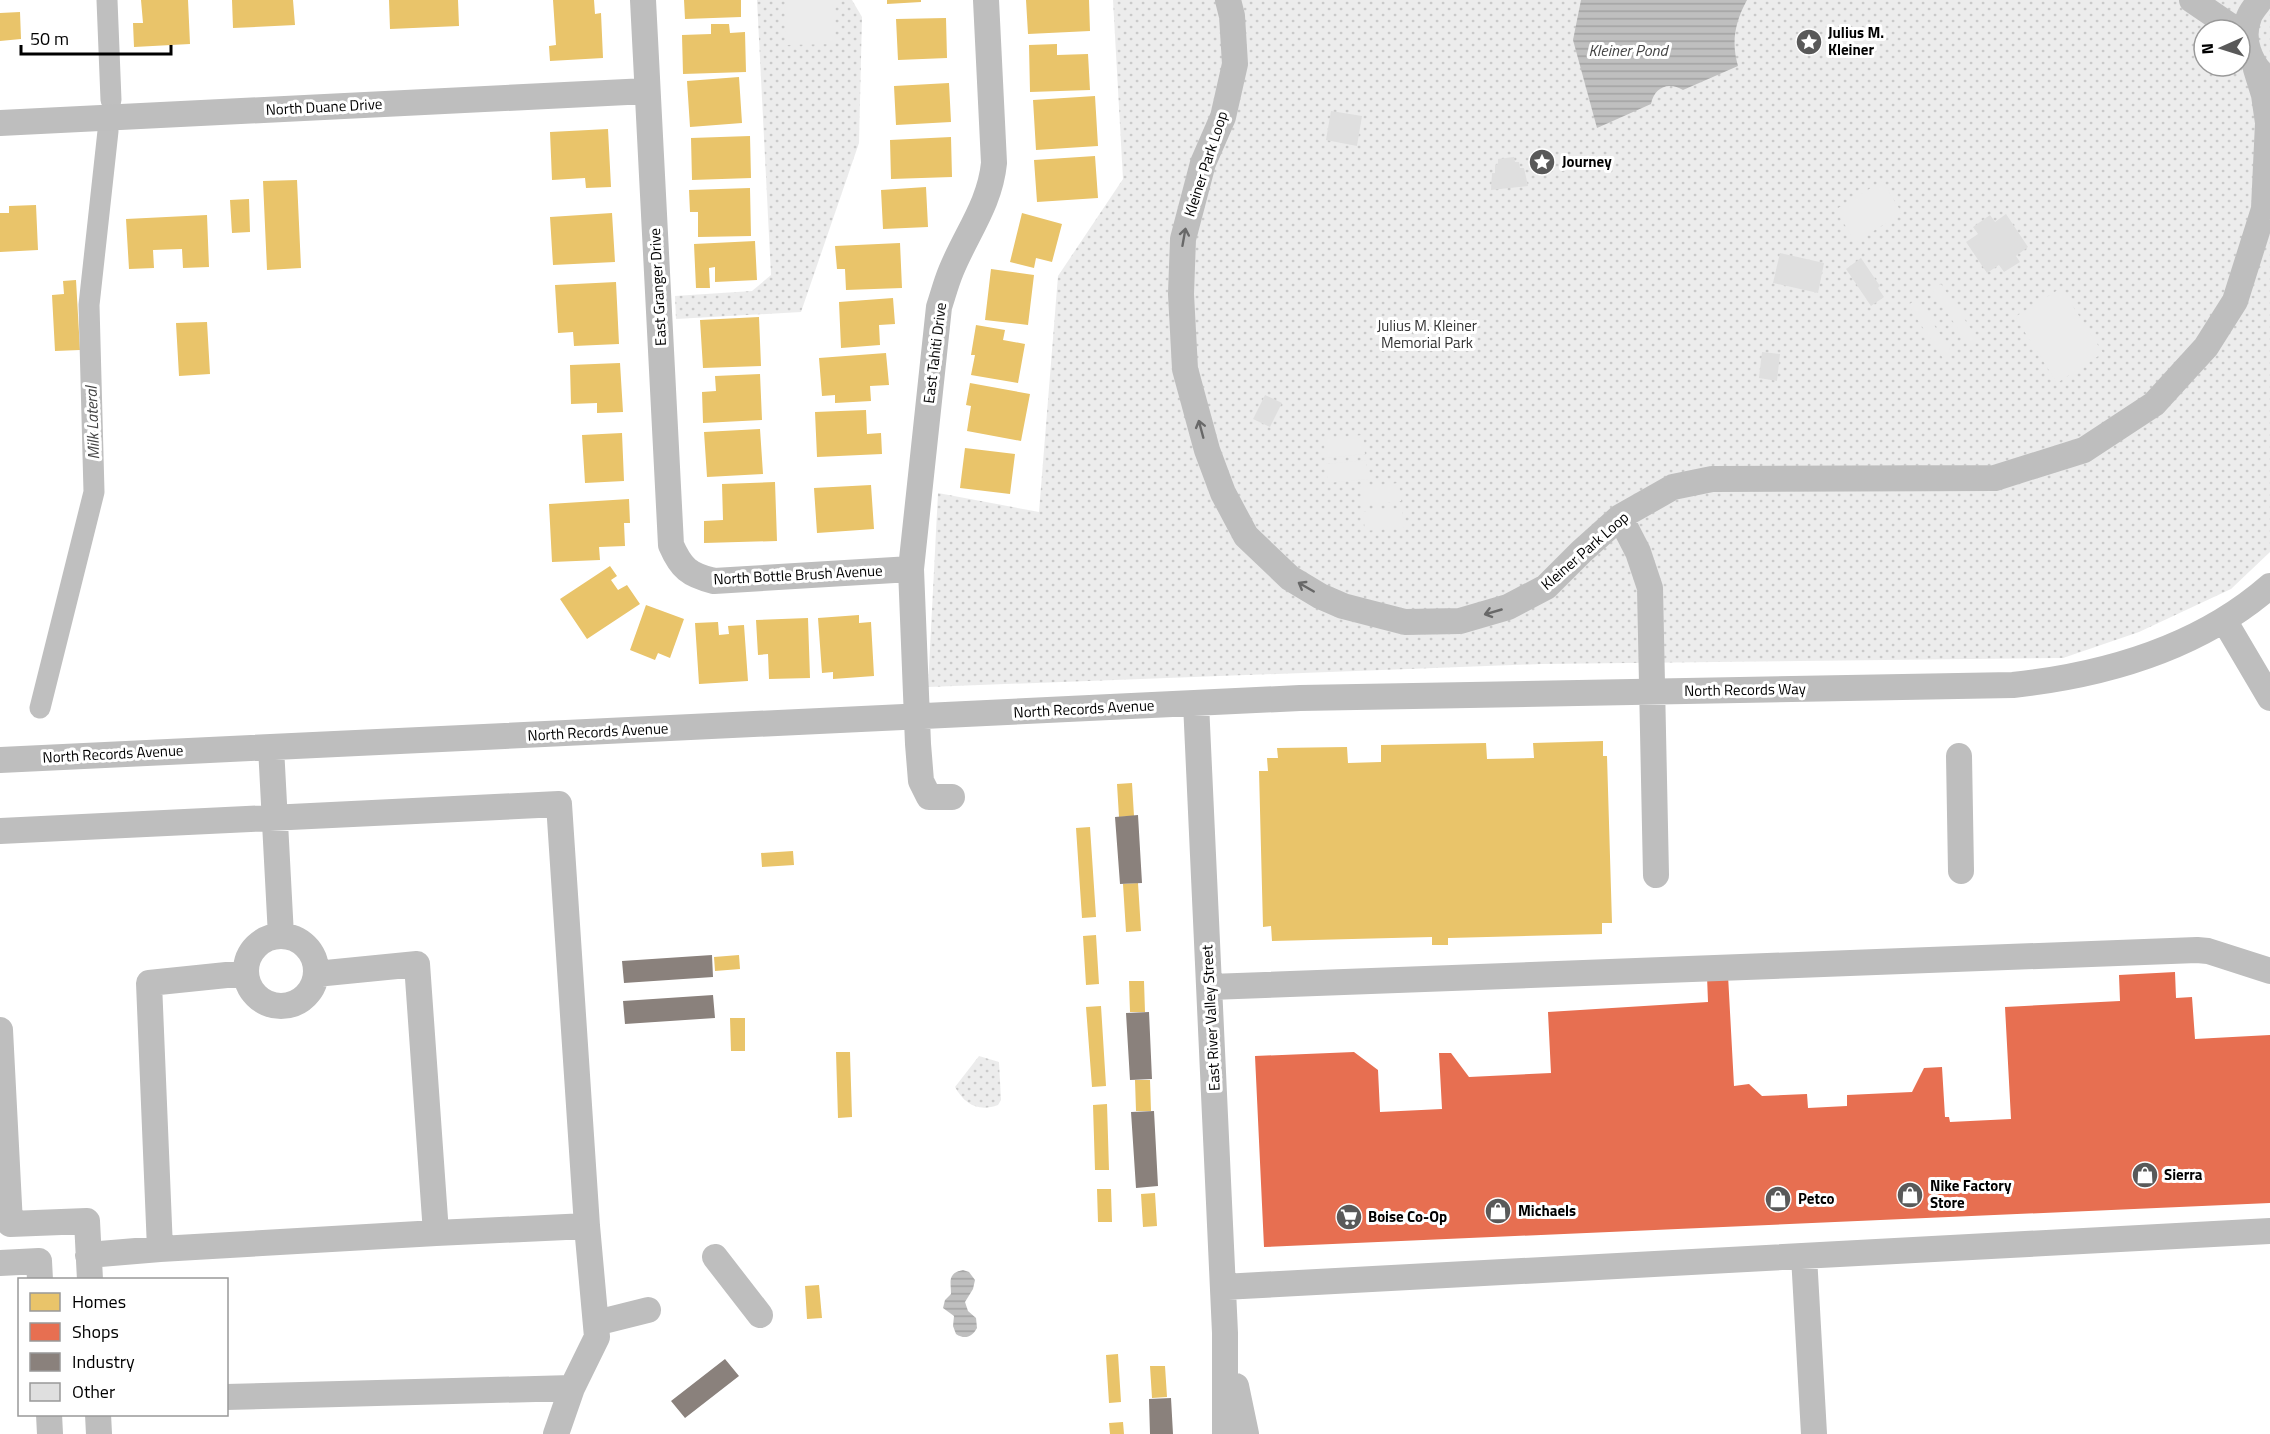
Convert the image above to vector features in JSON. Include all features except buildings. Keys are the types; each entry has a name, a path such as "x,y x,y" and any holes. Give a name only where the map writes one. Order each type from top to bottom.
{"street":[{"name":"East Granger Drive","path":"643,0 671,545 677,559 686,570"},
{"name":"East Tahiti Drive","path":"952,797 929,797 921,781 916,717 911,569 939,307 951,271 987,198 992,182 994,163 986,0"},
{"name":"Kleiner Park Loop","path":"1228,0 1232,16 1234,64 1223,117 1203,163 1183,239 1181,294 1185,369 1207,450 1223,493 1246,536 1290,578 1343,606 1406,622 1460,621 1508,607 1546,587 1620,518 1673,487 1712,479 1995,478 2084,450 2154,404 2206,347 2235,301 2267,201 2268,123 2263,75 2252,57"},
{"path":"2192,0 2215,18"},
{"path":"2249,18 2260,0"},
{"name":"North Duane Drive","path":"0,123 647,91"},
{"path":"1620,518 1638,552 1650,588 1656,875"},
{"name":"North Bottle Brush Avenue","path":"686,570 700,578 714,581 911,569"},
{"name":"North Records Way","path":"1196,703 1300,698 1967,686 2051,681 2117,667 2158,652 2224,620 2270,586"},
{"path":"2224,620 2270,698"},
{"name":"North Records Avenue","path":"0,760 1196,703"},
{"name":"East River Valley Street","path":"1196,703 1225,1333 1225,1434"},
{"path":"271,747 281,936"},
{"path":"1959,756 1961,871"},
{"path":"0,831 559,804 587,1226 597,1337 572,1388 556,1434"},
{"path":"281,936 302,943 310,951 315,962 316,974 314,985 298,1003 275,1006 259,998 248,984 246,973 247,962 260,943 281,936"},
{"path":"1210,987 2197,950 2208,951 2270,971"},
{"path":"316,974 417,964 436,1233"},
{"path":"160,1249 149,983 246,973"},
{"path":"0,1030 10,1224 87,1221 89,1267 160,1249 587,1226"},
{"path":"1223,1287 2270,1231"},
{"path":"1804,1256 1814,1434"},
{"path":"715,1257 760,1316"},
{"path":"0,1263 39,1261 40,1278"},
{"path":"596,1323 648,1310"},
{"name":"East River Valley Street","path":"1225,1333 1246,1434"},
{"path":"228,1396 572,1388"},
{"path":"49,1416 50,1434"},
{"path":"98,1416 99,1434"}],"green space":[{"path":"757,0 852,0 862,17 859,143 801,312 676,319 675,296 752,291 771,275"},
{"path":"785,0 834,0 835,44 786,45"},
{"name":"Julius M. Kleiner Memorial Park","path":"1113,0 2270,0 2270,552 2231,589 2139,632 2063,658 1541,664 928,687 938,493 1039,512 1058,276 1123,179"},
{"path":"1882,181 1902,213 1856,242 1835,210"},
{"path":"1941,284 1977,338 1968,344 1932,290"},
{"path":"2061,288 2103,353 2057,383 2015,317"},
{"path":"1917,299 1953,354 1944,360 1908,305"},
{"path":"1363,435 1365,454 1325,458 1324,439"},
{"path":"1366,460 1368,479 1328,483 1326,464"},
{"path":"1399,483 1401,501 1362,506 1360,487"},
{"path":"1402,508 1404,527 1365,531 1363,512"},
{"path":"979,1056 999,1062 1001,1100 998,1105 985,1108 973,1105 963,1098 955,1087"}],"water":[{"name":"Kleiner Pond","path":"1581,0 1747,0 1735,32 1738,66 1683,90 1672,86 1662,88 1655,94 1651,104 1597,128 1573,40"},
{"path":"963,1270 969,1272 975,1280 973,1289 965,1302 968,1311 976,1318 977,1328 973,1334 965,1337 956,1334 953,1326 954,1316 943,1308 945,1300 951,1294 952,1276"}],"waterway":[{"name":"Milk Lateral","path":"107,0 111,100"},
{"name":"Milk Lateral","path":"40,708 94,492 89,305 108,131"}],"place":[{"name":"Julius M. Kleiner","path":"1809,42"},
{"name":"Journey","path":"1542,162"},
{"name":"Sierra","path":"2145,1175"},
{"name":"Nike Factory Store","path":"1910,1195"},
{"name":"Petco","path":"1778,1199"},
{"name":"Michaels","path":"1498,1211"},
{"name":"Boise Co-Op","path":"1349,1217"}]}
